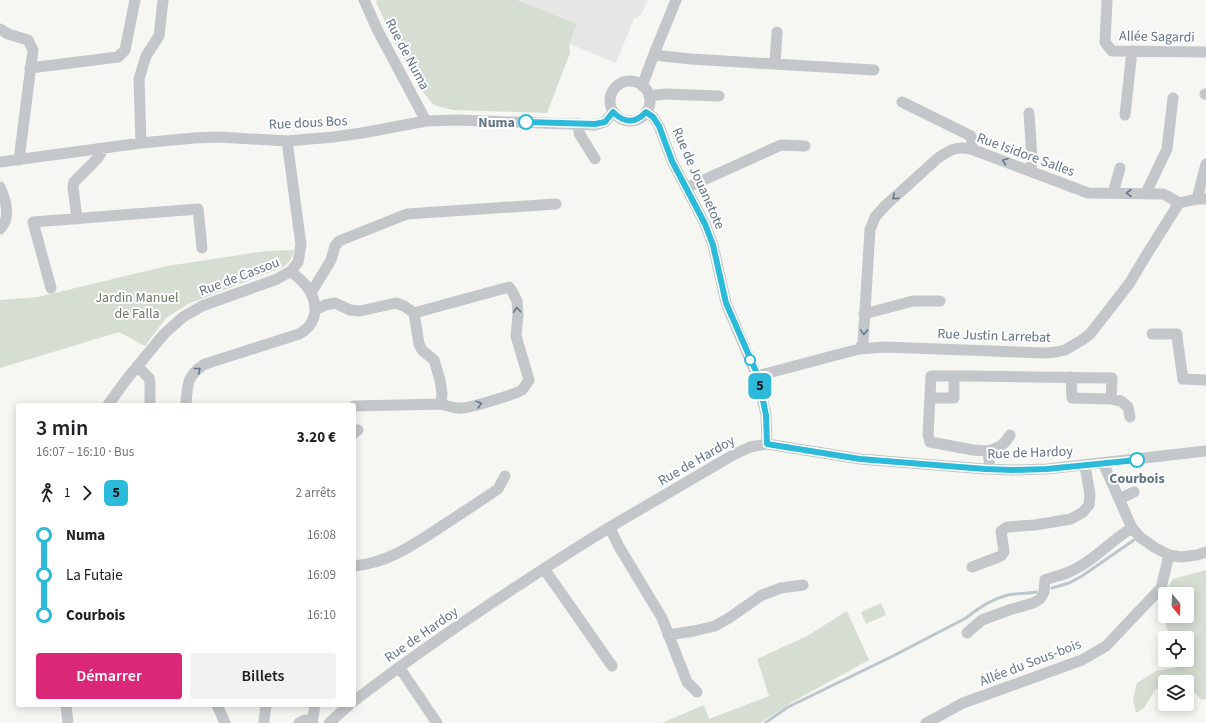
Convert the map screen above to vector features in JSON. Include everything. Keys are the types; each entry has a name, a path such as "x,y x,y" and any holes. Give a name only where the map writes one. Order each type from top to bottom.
{"street":[{"path":"30,68 118,57 125,50 135,0"},
{"path":"141,143 139,79 146,56 159,36 163,0"},
{"name":"Rue de Numa","path":"364,0 378,31 426,121"},
{"path":"642,86 676,0"},
{"name":"Allée Sagardi","path":"1107,0 1105,42 1112,51 1206,52"},
{"path":"0,28 8,34 28,40 33,50 19,160"},
{"path":"775,64 777,32"},
{"path":"1125,115 1132,51"},
{"path":"654,54 691,59 874,70"},
{"path":"622,82 637,82 647,91 648,96 649,105 646,112 636,120 623,120 613,112 610,104 611,95 615,87 622,82"},
{"path":"648,96 665,94 720,96"},
{"path":"1146,193 1168,149 1173,98"},
{"path":"902,102 971,136 971,149"},
{"name":"Rue dous Bos","path":"0,162 141,143 194,138 219,137 287,141 362,133 426,121 457,120 595,124 605,122 613,112"},
{"name":"Rue de Jouanetote","path":"646,112 653,117 659,126 672,161 705,224 713,245 726,303 758,376 766,415 767,444"},
{"path":"1029,113 1032,158 1031,171"},
{"path":"578,124 580,133 595,159"},
{"name":"Rue de Cassou","path":"109,403 137,366 164,334 183,317 202,306 277,279 292,271 298,262 301,245 287,141"},
{"path":"686,188 781,145 805,146"},
{"path":"77,219 73,187 74,182 97,158 104,148"},
{"name":"Rue Isidore Salles","path":"859,349 863,343 870,230 875,217 886,205 942,155 956,148 971,149 1088,193 1163,194 1179,203"},
{"path":"1179,203 1201,199 1206,164"},
{"path":"1113,193 1120,168"},
{"path":"0,187 7,207 4,225 0,229"},
{"name":"Rue Justin Larrebat","path":"758,376 859,349 885,347 1045,353 1065,350 1090,334 1129,284 1179,203"},
{"path":"311,293 331,260 334,246 339,241 407,214 556,204"},
{"path":"51,288 33,222 198,209 202,248"},
{"path":"186,403 188,382 191,375 198,368 205,364 299,334 307,330 312,323 315,310 311,293 292,271"},
{"path":"356,406 441,404 454,408 464,408 522,390 526,385 529,380 516,336 518,315 517,301 509,287 414,313"},
{"path":"864,314 913,301 940,301"},
{"path":"315,310 325,305 336,303 350,310 360,311 396,303 404,306 414,313 419,344 422,350 434,360 440,380 442,394 441,404"},
{"path":"1152,334 1177,334 1183,379 1206,380"},
{"path":"137,366 149,378 150,403"},
{"path":"1010,435 1007,441 999,447 988,451 973,450 930,442 928,435 931,376 1112,378 1111,399"},
{"path":"930,398 954,398 954,376"},
{"path":"1071,377 1072,398 1111,399 1121,401 1128,407 1130,417"},
{"name":"Rue de Hardoy","path":"356,699 399,667 510,590 611,527 733,455 750,447 767,444 860,459 990,469 1047,469 1084,466 1206,451"},
{"path":"988,451 990,469"},
{"path":"1102,463 1132,528 1141,538 1169,556 1181,557 1206,552"},
{"path":"972,567 1001,556 1004,552 1001,531 1007,527 1035,526 1071,519 1083,512 1089,504 1090,495 1084,466"},
{"path":"356,566 385,560 409,548 498,489 505,476"},
{"path":"1120,501 1134,492"},
{"path":"611,527 618,545 662,618 687,682 696,692"},
{"path":"967,633 982,620 1033,603 1040,599 1044,592 1045,580 1071,572 1089,560 1121,534 1132,528"},
{"name":"Allée du Sous-bois","path":"926,723 963,703 1082,660 1106,646 1162,588 1169,556"},
{"path":"544,569 612,666"},
{"path":"668,635 715,626 729,618 762,594 781,588 803,585"},
{"path":"399,667 437,723"},
{"path":"66,707 68,723"},
{"path":"218,707 225,723"},
{"path":"264,721 266,707"},
{"path":"300,723 305,720 313,723 315,707"},
{"path":"329,723 347,707"}],"shaded area":[{"path":"517,0 648,0 641,15 634,19 616,63 570,44 577,24"}],"green space":[{"path":"377,0 517,0 577,24 569,46 570,53 547,113 453,110 434,105 423,92 397,47 376,2"},
{"name":"Jardin Manuel de Falla","path":"294,250 290,261 281,268 188,304 166,318 145,346 119,332 0,368 0,300 38,297 167,266 266,251"},
{"path":"1206,570 1206,699 1202,700 1194,692 1194,675 1158,675 1158,688 1155,690 1144,708 1136,713 1133,699 1137,683 1156,671 1175,667 1194,667 1194,631 1167,631 1166,623 1194,623 1194,587 1168,587 1173,579"},
{"path":"881,603 886,615 866,624 861,612"},
{"path":"847,611 869,660 794,701 760,723 662,723 704,705 709,719 769,696 757,659 807,636"}],"waterway":[{"path":"1052,588 1069,583 1082,576 1134,540"},
{"path":"765,723 788,707 891,657 966,618 980,607 991,601 1008,595 1036,592"}],"bus line":[{"name":"5","path":"526,122 595,124 605,122 613,112 623,120 630,121 636,120 646,112 653,117 659,126 672,161 705,224 713,245 726,303 758,376 766,415 767,444 860,459 985,469 1047,469 1137,460"}],"place":[{"name":"Numa","path":"526,122"},
{"name":"Courbois","path":"1137,460"}]}
